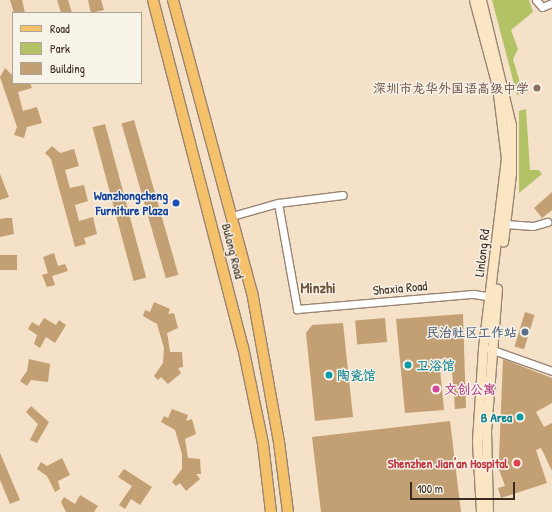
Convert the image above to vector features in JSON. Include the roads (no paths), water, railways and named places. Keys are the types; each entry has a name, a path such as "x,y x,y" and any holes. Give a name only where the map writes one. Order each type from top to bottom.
{"main road":[{"name":"Bulong Road","path":"153,0 243,347 263,444 271,512"},
{"name":"Bulong Road","path":"174,0 232,216 262,342 288,512"},
{"name":"Linlong Rd","path":"474,0 497,86 506,152 493,296 490,349 486,431 488,512"},
{"name":"Linlong Rd","path":"481,0 511,125 513,152 505,224 493,296 484,330 477,442 481,512"}],"street":[{"path":"536,0 542,7 552,3"},
{"path":"232,216 278,203 343,195"},
{"name":"Shaxia Road","path":"278,203 297,309 473,294 493,296"},
{"path":"505,224 534,226 547,222"},
{"path":"490,349 552,370"}],"place":[{"name":"深圳市龙华外国语高级中学","path":"537,88"},
{"name":"Wanzhongcheng Furniture Plaza","path":"176,203"},
{"name":"民治社区工作站","path":"525,332"},
{"name":"卫浴馆","path":"408,365"},
{"name":"陶瓷馆","path":"329,375"},
{"name":"文创公寓","path":"436,389"},
{"name":"B Area","path":"520,417"},
{"name":"Shenzhen Jian'an Hospital","path":"517,463"}],"district":[{"name":"Minzhi","path":"318,288"}]}
